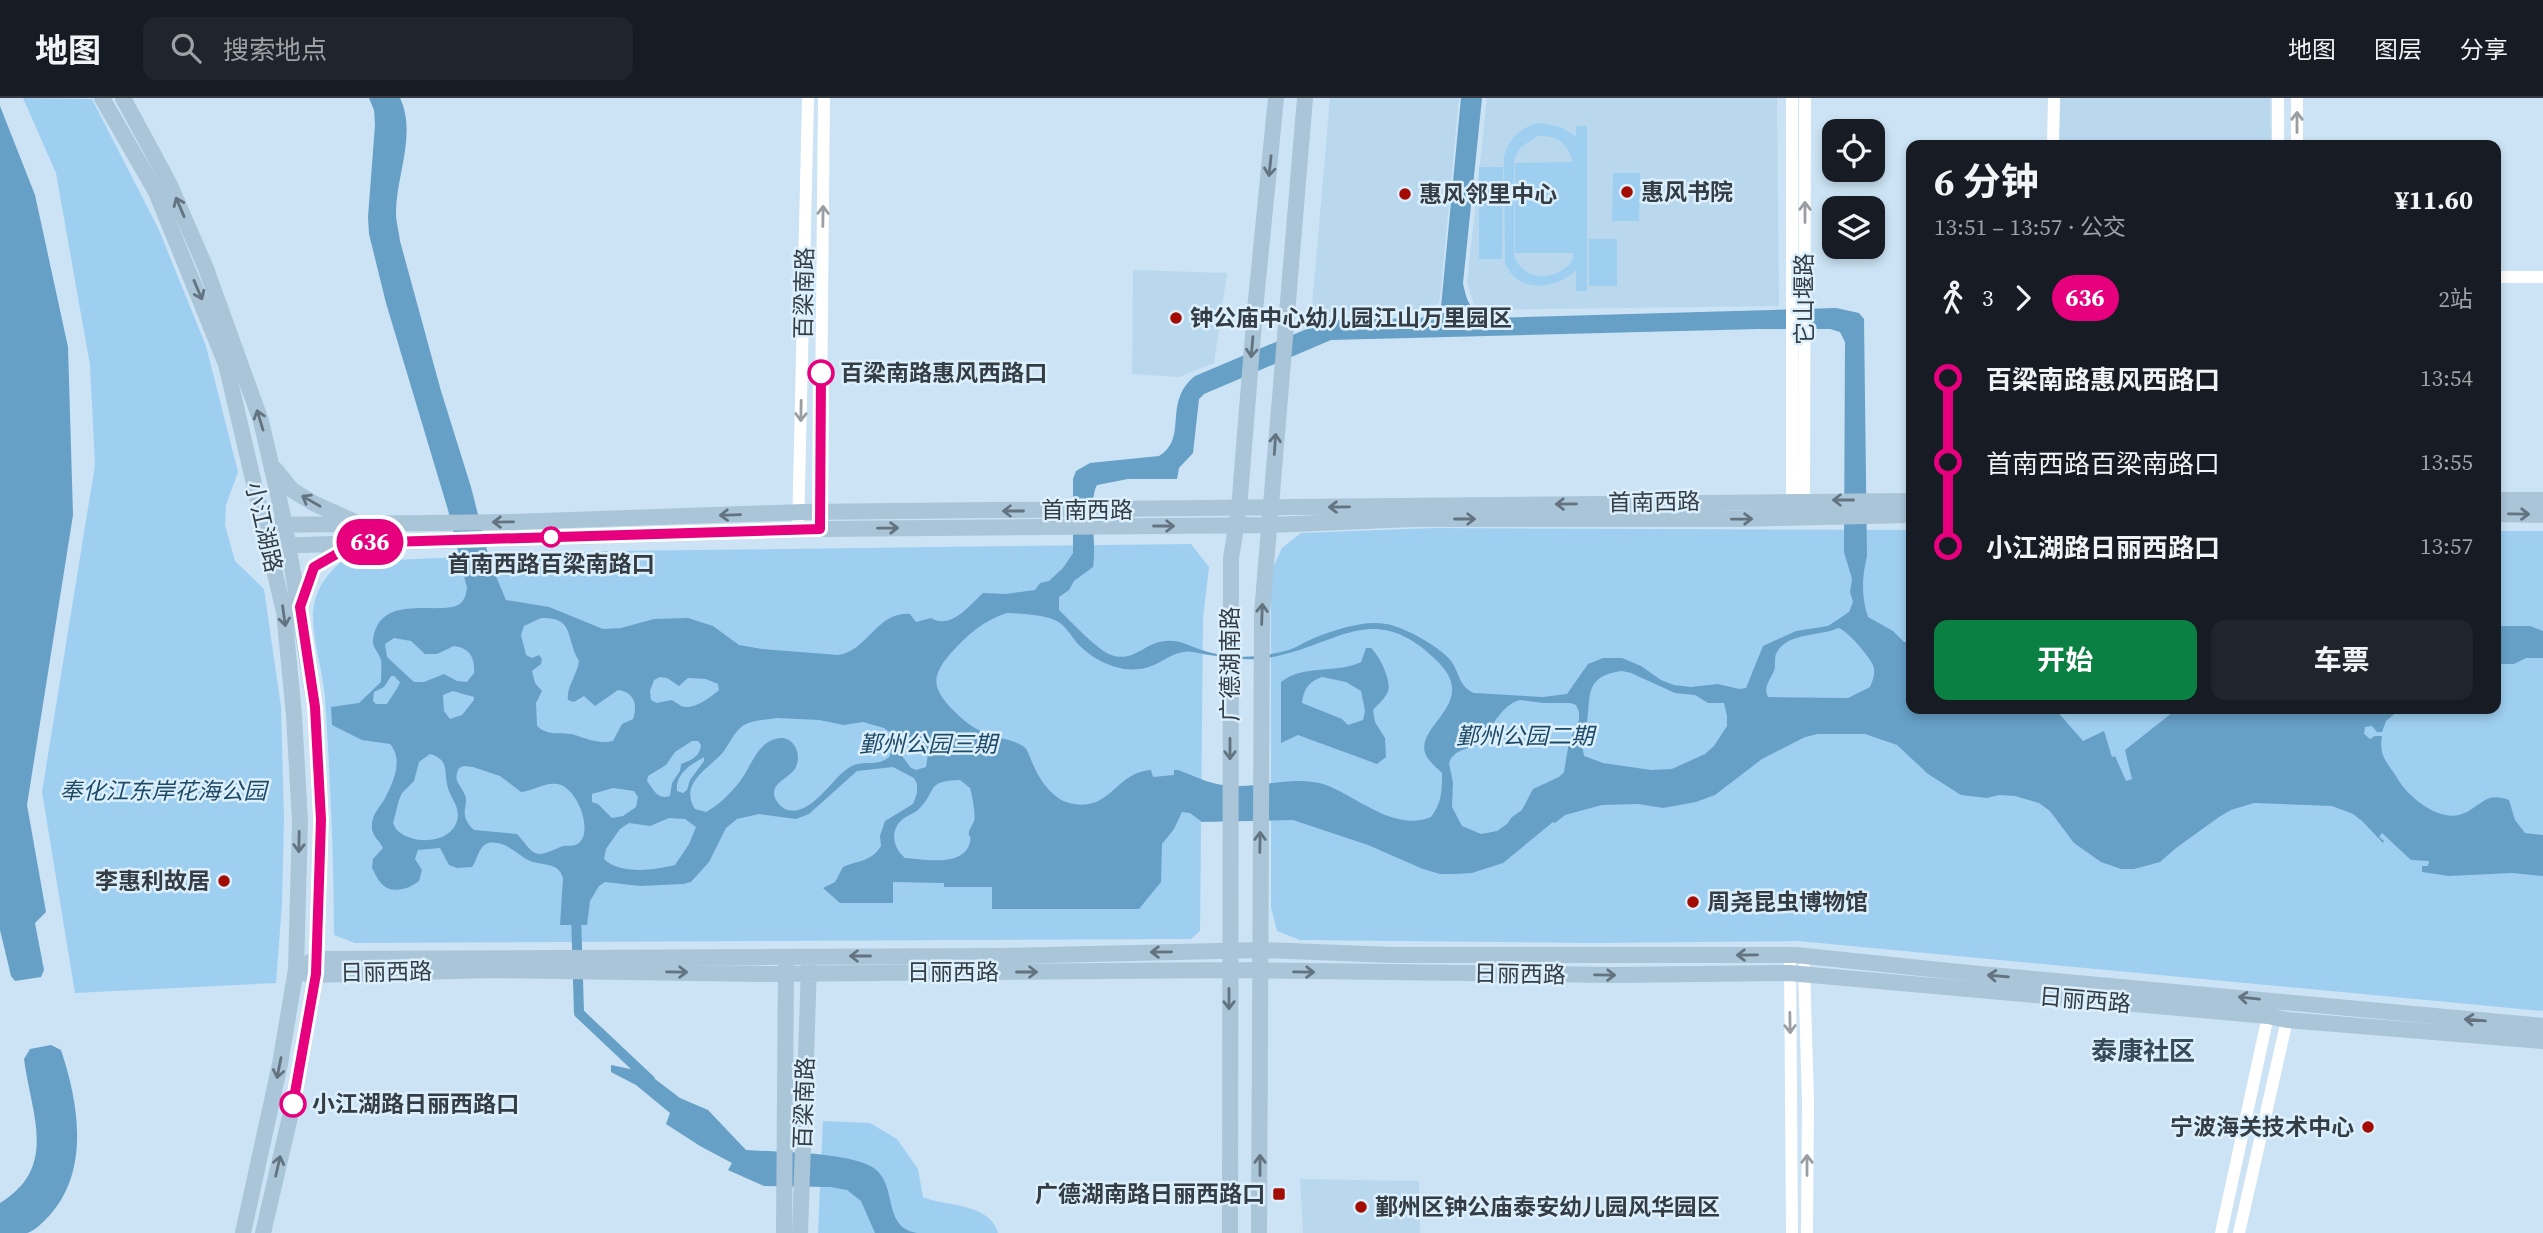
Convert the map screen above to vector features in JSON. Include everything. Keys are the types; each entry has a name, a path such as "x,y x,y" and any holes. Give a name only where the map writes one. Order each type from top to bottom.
{"main road":[{"name":"小江湖路","path":"102,98 156,192 208,314 226,364 284,612 294,715 300,821 296,970 280,1064 243,1233"},
{"name":"小江湖路","path":"123,98 169,183 205,266 261,421 289,545 315,707 321,820 316,966 293,1104 263,1233"},
{"name":"广德湖南路","path":"1230,1233 1231,558 1238,517 1276,98"},
{"name":"广德湖南路","path":"1259,1233 1262,613 1306,98"},
{"path":"272,465 292,490 315,504 360,524"},
{"name":"首南西路","path":"269,546 1238,517 1270,508 1798,500 1906,501"},
{"path":"2501,500 2543,500"},
{"name":"首南西路","path":"264,525 512,522 798,512 1238,517 1269,525 1412,519 1739,519 1906,515"},
{"path":"2501,514 2543,515"},
{"path":"300,607 314,567 356,543"},
{"name":"日丽西路","path":"786,966 809,957 1001,956 1229,950 1392,955 1797,955 2543,1026"},
{"name":"百梁南路","path":"784,1233 793,1190 795,1130 809,957"},
{"name":"日丽西路","path":"296,970 309,975 316,966 604,965 786,966 808,974 1229,970 1614,975 1797,974 2543,1041"},
{"name":"百梁南路","path":"786,966 795,1130"},
{"name":"百梁南路","path":"793,1190 800,1233"}],"street":[{"name":"百梁南路","path":"798,529 808,98"},
{"name":"百梁南路","path":"820,529 824,98"},
{"name":"它山堰路","path":"1792,98 1798,500"},
{"name":"它山堰路","path":"1798,500 1805,98"},
{"path":"2053,140 2054,98"},
{"path":"2278,98 2278,140"},
{"path":"2297,98 2297,140"},
{"path":"2501,276 2543,277"},
{"path":"1792,1233 1797,955"},
{"path":"1797,974 1808,1101 1807,1233"},
{"path":"2221,1233 2268,1016"},
{"path":"2239,1233 2287,1020"}],"shaded area":[{"path":"369,98 400,98 407,126 396,213 400,241 490,562 506,600 549,607 603,629 621,628 654,619 688,618 713,626 739,645 838,655 857,647 880,625 899,615 910,614 916,622 931,618 946,621 966,610 983,593 1006,594 1035,590 1040,583 1049,581 1063,568 1073,553 1073,479 1076,471 1090,463 1159,456 1173,440 1180,397 1185,386 1195,376 1328,320 1421,318 1434,314 1441,307 1461,98 1482,98 1463,283 1468,302 1479,314 1492,318 1836,308 1859,313 1864,319 1867,556 1863,594 1868,617 1906,642 1906,714 2059,714 2083,741 2104,731 2112,757 2115,756 2126,781 2132,779 2125,750 2171,714 2394,714 2386,721 2382,732 2377,732 2372,726 2365,727 2364,734 2370,739 2382,736 2383,755 2404,788 2417,801 2433,811 2451,816 2466,812 2494,797 2509,800 2515,820 2525,833 2543,835 2543,876 2512,873 2449,876 2422,872 2422,866 2428,866 2429,861 2411,860 2382,833 2379,837 2383,843 2353,814 2332,806 2254,803 2219,817 2160,862 2134,869 2121,869 2101,862 2074,843 2050,811 2039,803 2015,796 1999,795 1987,798 1961,795 1928,774 1897,745 1865,734 1818,734 1805,737 1762,759 1715,795 1696,802 1663,808 1638,804 1602,805 1565,815 1503,863 1472,873 1440,874 1423,869 1368,845 1293,820 1202,822 1190,813 1182,812 1174,829 1162,844 1161,882 1139,909 992,909 992,887 944,887 944,883 893,882 893,903 840,903 823,888 835,882 843,867 873,855 881,846 880,836 885,821 913,804 917,793 914,778 893,767 857,771 809,814 796,819 759,814 737,819 726,828 709,862 691,882 640,886 605,882 599,886 590,901 587,925 560,925 563,878 561,872 553,866 526,859 497,843 486,844 472,867 457,868 449,865 440,848 418,850 415,859 422,870 419,881 405,888 389,889 372,868 373,859 383,848 374,834 372,824 394,779 397,764 394,750 390,744 362,740 332,725 331,707 359,703 381,682 381,660 373,640 378,625 387,615 413,608 453,607 461,603 467,588 448,510 386,303 369,234 374,110","holes":["1759,329 1830,329 1840,332 1845,342 1844,552 1852,579 1850,592 1853,602 1849,612 1828,626 1796,631 1763,646 1746,688 1739,689 1718,684 1691,687 1674,685 1622,658 1603,658 1588,664 1567,694 1543,697 1474,693 1463,684 1449,658 1433,645 1403,629 1377,623 1340,629 1289,650 1263,655 1240,657 1218,654 1170,641 1159,642 1126,656 1111,655 1092,642 1059,610 1059,597 1093,567 1094,492 1097,485 1128,479 1177,479 1179,468 1193,453 1199,399 1204,394 1331,340","1007,613 1055,620 1097,659 1130,669 1145,668 1186,652 1260,659 1292,652 1355,631 1374,629 1394,632 1416,643 1439,663 1449,677 1452,690 1450,701 1425,742 1426,756 1442,773 1437,807 1431,817 1403,820 1390,817 1338,790 1315,782 1227,786 1178,770 1174,770 1174,775 1153,777 1151,770 1139,773 1093,803 1081,805 1066,802 1045,785 1023,746 973,727 955,712 938,690 937,677 944,662 976,629","541,618 559,621 568,630 579,661 568,700 574,702 584,696 595,706 618,690 631,696 635,708 633,719 622,724 613,741 593,741 570,734 550,733 537,726 536,703 542,691 535,683 532,671 541,664 542,659 539,655 532,658 526,655 521,635 524,626","1838,628 1846,633 1873,665 1874,674 1870,687 1848,698 1768,697 1767,687 1774,671 1776,654 1781,647 1795,638","394,638 411,641 425,654 437,654 454,646 468,651 474,663 474,673 467,682 457,681 444,674 424,682 414,682 387,657 385,644","1622,671 1675,693 1695,695 1708,703 1724,703 1727,726 1714,746 1705,754 1672,769 1651,770 1603,763 1584,756 1582,745 1595,682 1601,677","391,676 400,682 387,704 376,704 373,701 374,692 384,687","660,677 679,686 688,678 706,679 718,684 719,690 691,707 681,706 671,700 657,703 651,700 650,691 654,680","453,691 474,697 462,715 450,719 444,711 443,695","1520,700 1570,703 1576,705 1579,720 1569,742 1564,772 1533,789 1522,810 1507,824 1497,831 1481,834 1462,826 1452,807 1453,783 1449,763 1455,754 1480,741 1508,707","777,718 819,720 844,725 863,722 884,728 893,738 890,756 881,762 850,767 812,803 804,808 785,809 778,803 774,792 778,784 795,769 797,750 785,738 772,740 760,749 741,780 725,798 706,812 695,809 691,799 693,783 724,751 741,727 748,723","916,738 928,754 926,767 916,770 911,768 899,752 901,739","692,741 698,741 701,745 697,755 681,764 672,783 670,796 662,797 647,781 648,776 666,765 675,752","430,754 443,762 448,789 458,815 453,829 446,835 420,840 410,838 396,829 393,823 399,800 414,781 419,762","704,757 687,790 683,793 677,791 681,775","464,766 473,767 500,776 521,792 548,784 564,786 580,809 585,827 584,836 575,845 539,854 531,850 517,834 474,830 466,819 466,798 457,779 457,772","960,780 970,788 974,815 969,831 970,842 960,856 952,859 905,858 895,844 896,828 903,819 918,810 936,785","613,788 634,791 638,797 636,807 623,816 612,818 598,804 592,802 592,794","669,818 685,819 696,827 675,865 638,870 619,867 604,859 606,849 620,829 629,823 650,826"]},
{"path":"1330,98 1459,98 1439,303 1429,310 1337,310 1311,318"},
{"name":"惠风书院","path":"1487,98 1777,98 1779,306 1476,310 1467,283"},
{"path":"2058,98 2270,98 2271,140 2057,140"},
{"path":"0,106 35,195 68,347 73,515 27,805 46,912 35,923 44,970 41,977 15,981 11,976 0,930"},
{"name":"钟公庙中心幼儿园江山万里园区","path":"1133,270 1227,273 1214,363 1179,377 1132,374"},
{"path":"2501,626 2530,626 2543,631 2543,658 2526,658 2514,664 2501,664"},
{"path":"1366,648 1371,648 1381,662 1388,681 1387,694 1373,710 1375,722 1385,738 1386,757 1377,764 1298,735 1281,743 1281,682 1299,673 1341,668 1361,662","holes":["1322,677 1346,682 1361,691 1365,711 1363,720 1348,725 1342,719 1302,703 1308,687 1317,679"]},
{"path":"51,1045 61,1050 76,1114 76,1158 71,1179 62,1198 36,1228 27,1233 0,1233 0,1203 18,1189 30,1173 35,1156 35,1119 24,1059 30,1049"},
{"path":"611,1065 651,1076 680,1098 708,1110 746,1150 832,1156 864,1163 875,1169 886,1186 899,1223 917,1233 875,1233 861,1201 847,1190 830,1187 764,1186 728,1170 732,1163 666,1124 670,1113 636,1085 611,1072"},
{"name":"鄞州区钟公庙泰安幼儿园风华园区","path":"1300,1179 1419,1181 1420,1233 1303,1233"}],"green space":[{"name":"奉化江东岸花海公园","path":"23,98 92,99 159,230 206,346 238,472 226,505 225,525 235,561 264,589 281,707 284,819 282,904 276,983 75,993 42,792 95,465 90,365 56,173"},
{"path":"1539,123 1560,127 1576,136 1576,126 1587,126 1587,291 1576,291 1576,270 1558,282 1538,286 1519,280 1505,263 1504,157 1516,135 1526,127","holes":["1537,136 1561,141 1573,162 1515,163 1515,253 1573,253 1573,259 1559,272 1542,276 1525,271 1514,255 1514,160 1520,148"]},
{"path":"1479,167 1503,167 1502,259 1479,259"},
{"path":"1613,173 1640,173 1639,221 1612,221"},
{"path":"1589,239 1617,239 1617,286 1589,286"},
{"name":"鄞州公园二期","path":"1433,528 1906,530 1906,714 2501,714 2501,531 2543,531 2543,1011 1798,941 1592,943 1300,940 1277,931 1271,907 1271,572 1282,548 1301,533"},
{"name":"鄞州公园三期","path":"1191,544 1209,567 1203,618 1200,931 1191,939 355,943 334,935 325,698 313,612 322,584 341,562 612,551"},
{"path":"823,1121 870,1123 897,1139 918,1169 923,1197 976,1211 993,1223 998,1233 818,1233"}],"waterway":[{"path":"576,913 579,1013 650,1080"}],"bus line":[{"name":"636","path":"293,1104 316,974 321,820 315,707 300,607 314,567 356,543 820,529 821,373"}],"place":[{"name":"惠风书院","path":"1627,192"},
{"name":"惠风邻里中心","path":"1405,194"},
{"name":"钟公庙中心幼儿园江山万里园区","path":"1176,318"},
{"name":"百梁南路惠风西路口","path":"821,373"},
{"name":"首南西路百梁南路口","path":"551,537"},
{"name":"李惠利故居","path":"224,881"},
{"name":"周尧昆虫博物馆","path":"1693,902"},
{"name":"小江湖路日丽西路口","path":"293,1104"},
{"name":"宁波海关技术中心","path":"2368,1127"},
{"name":"广德湖南路日丽西路口","path":"1279,1194"},
{"name":"鄞州区钟公庙泰安幼儿园风华园区","path":"1361,1207"}],"district":[{"name":"泰康社区","path":"2143,1051"}]}
